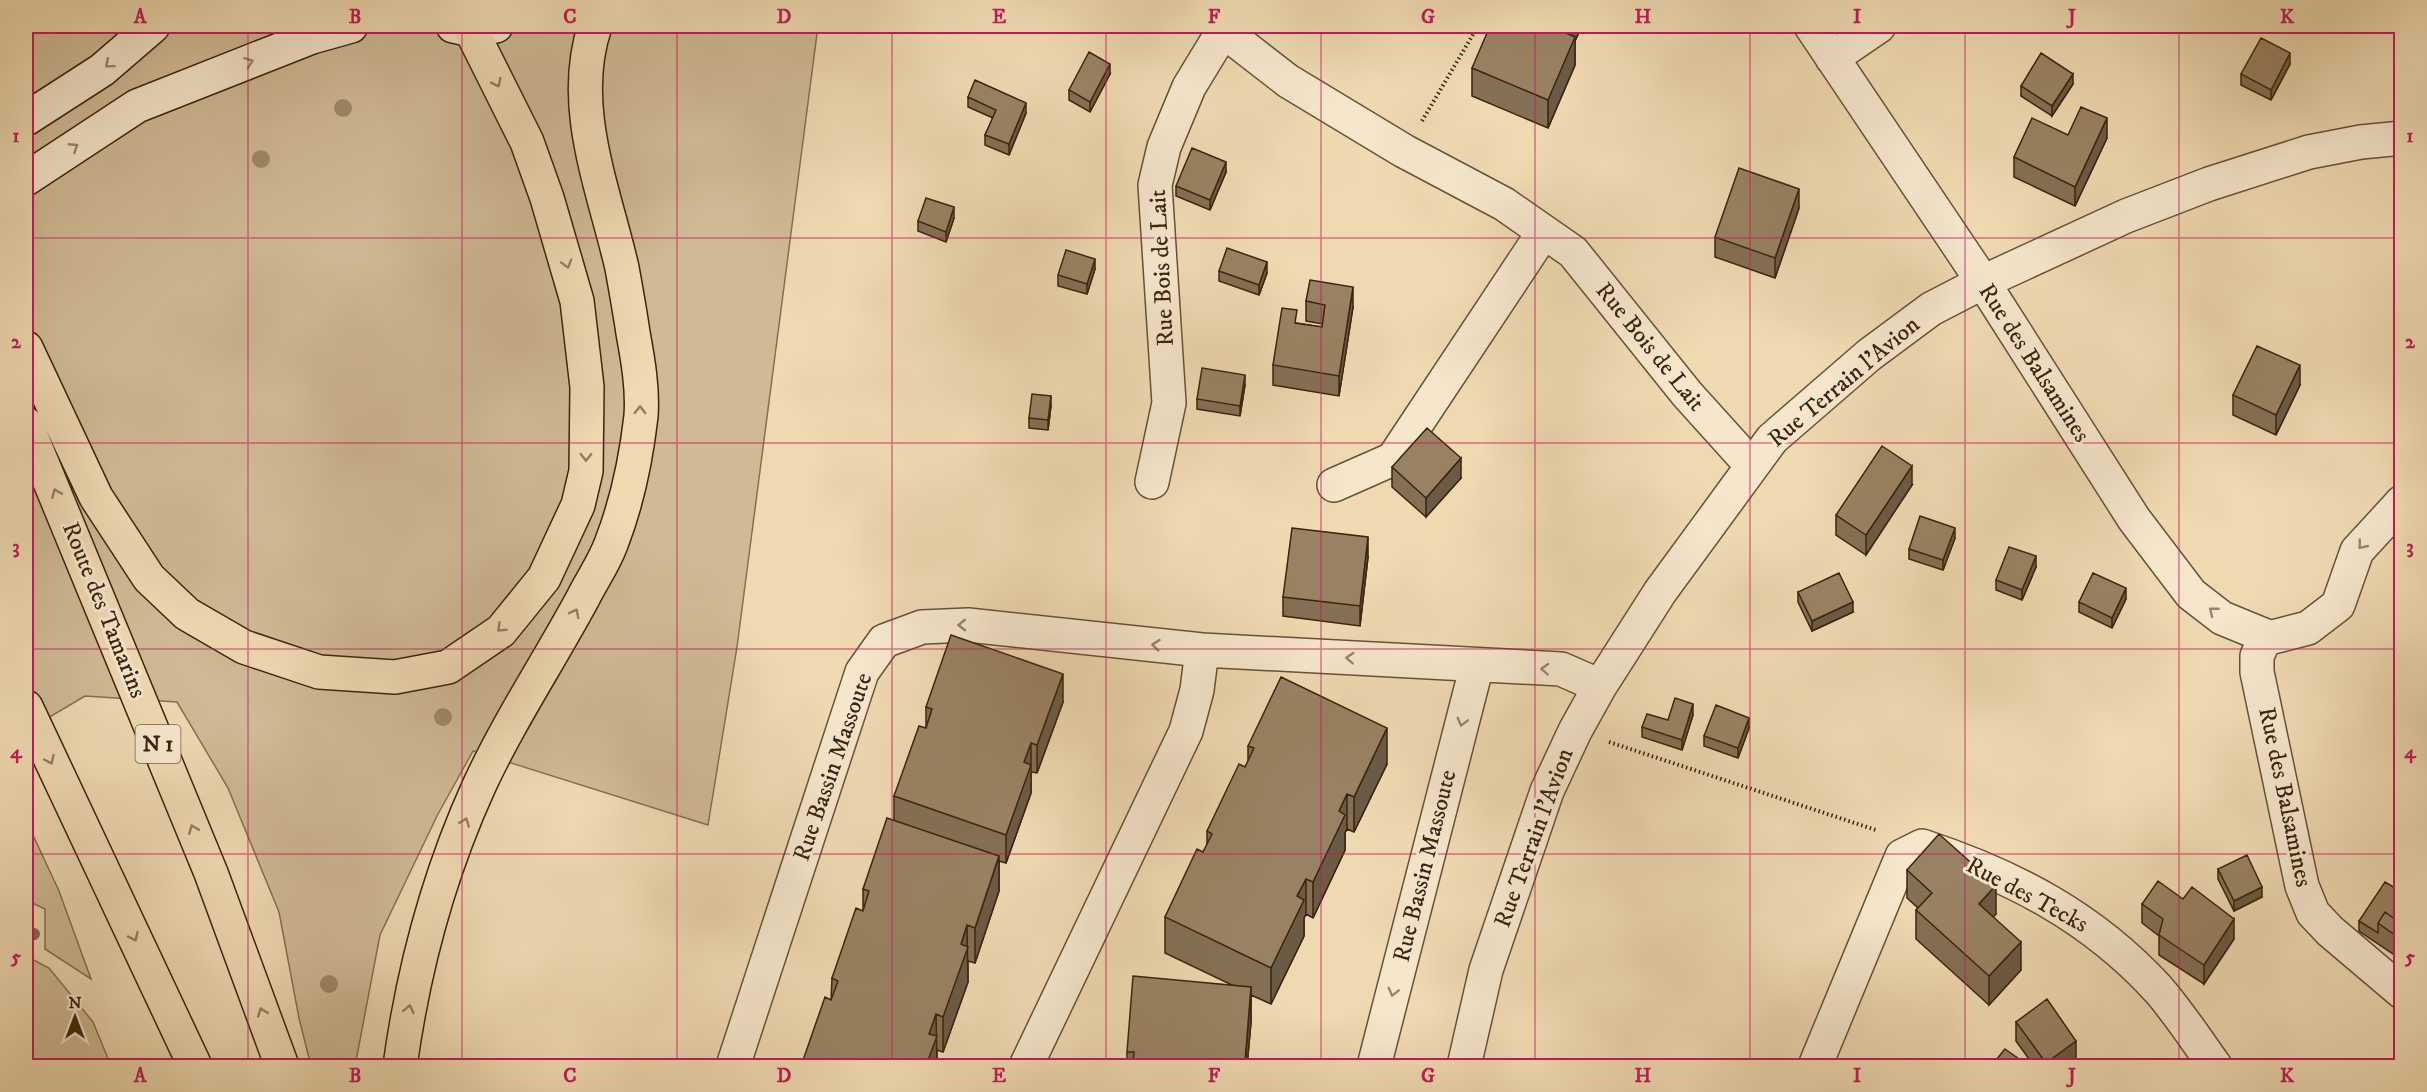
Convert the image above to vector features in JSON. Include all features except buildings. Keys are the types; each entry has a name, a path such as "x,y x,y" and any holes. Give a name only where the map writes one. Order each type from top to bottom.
{"highway":[{"path":"400,1066 408,1009 444,875 479,787 504,736 560,641 610,547 629,493 641,413 639,361 622,269 590,145 585,79 587,50 595,26"},
{"path":"26,348 96,497 149,578 187,614 244,647 319,672 395,677 448,667 501,631 544,578 578,505 586,471 587,387 577,301 548,198 527,142 473,27"},
{"name":"Route des Tamarins","path":"26,424 211,873 282,1066"},
{"path":"26,707 195,1066"}],"street":[{"path":"26,119 102,69 153,26"},
{"path":"26,179 137,106 312,38 351,26"},
{"name":"Rue des Balsamines","path":"1811,26 1983,282 2134,519 2191,594 2222,618 2266,636 2257,656 2257,672 2302,886 2313,913 2330,931 2402,992"},
{"path":"1832,58 1879,26"},
{"name":"Rue Bois de Lait","path":"1152,482 1169,403 1155,185 1164,147 1189,87 1220,28 1288,81 1404,151 1504,204 1573,252 1687,394 1752,466"},
{"name":"Rue Terrain l'Avion","path":"1464,1066 1486,970 1547,791 1575,731 1600,686 1660,592 1772,439 1869,355 1931,309 1983,282 2126,216 2209,184 2309,152 2361,142 2402,138"},
{"path":"1334,485 1393,459 1544,233"},
{"path":"2266,636 2272,637 2308,628 2338,605 2357,551 2402,502"},
{"name":"Rue Bassin Massoute","path":"733,1066 862,672 884,641 922,627 968,625 1202,650 1561,669 1600,686"},
{"path":"1026,1066 1186,731 1197,690 1202,650"},
{"name":"Rue Bassin Massoute","path":"1374,1066 1477,665"},
{"path":"1815,1066 1902,856 1922,846"},
{"name":"Rue des Tecks","path":"1922,846 1965,860 2015,883 2081,920 2126,956 2159,991 2215,1066"}],"path":[{"path":"1404,151 1478,26"},
{"path":"1575,731 1922,846"}],"shaded area":[{"path":"26,26 818,26 737,647 708,825 473,751 438,814 380,935 355,1066 311,1066 299,1018 279,912 228,788 177,702 85,696 26,731"},
{"path":"26,820 59,891 91,979 45,949 45,909 26,900"},
{"path":"26,956 49,968 93,1022 111,1066 26,1066"}],"waterway":[{"path":"26,931 34,934"}]}
